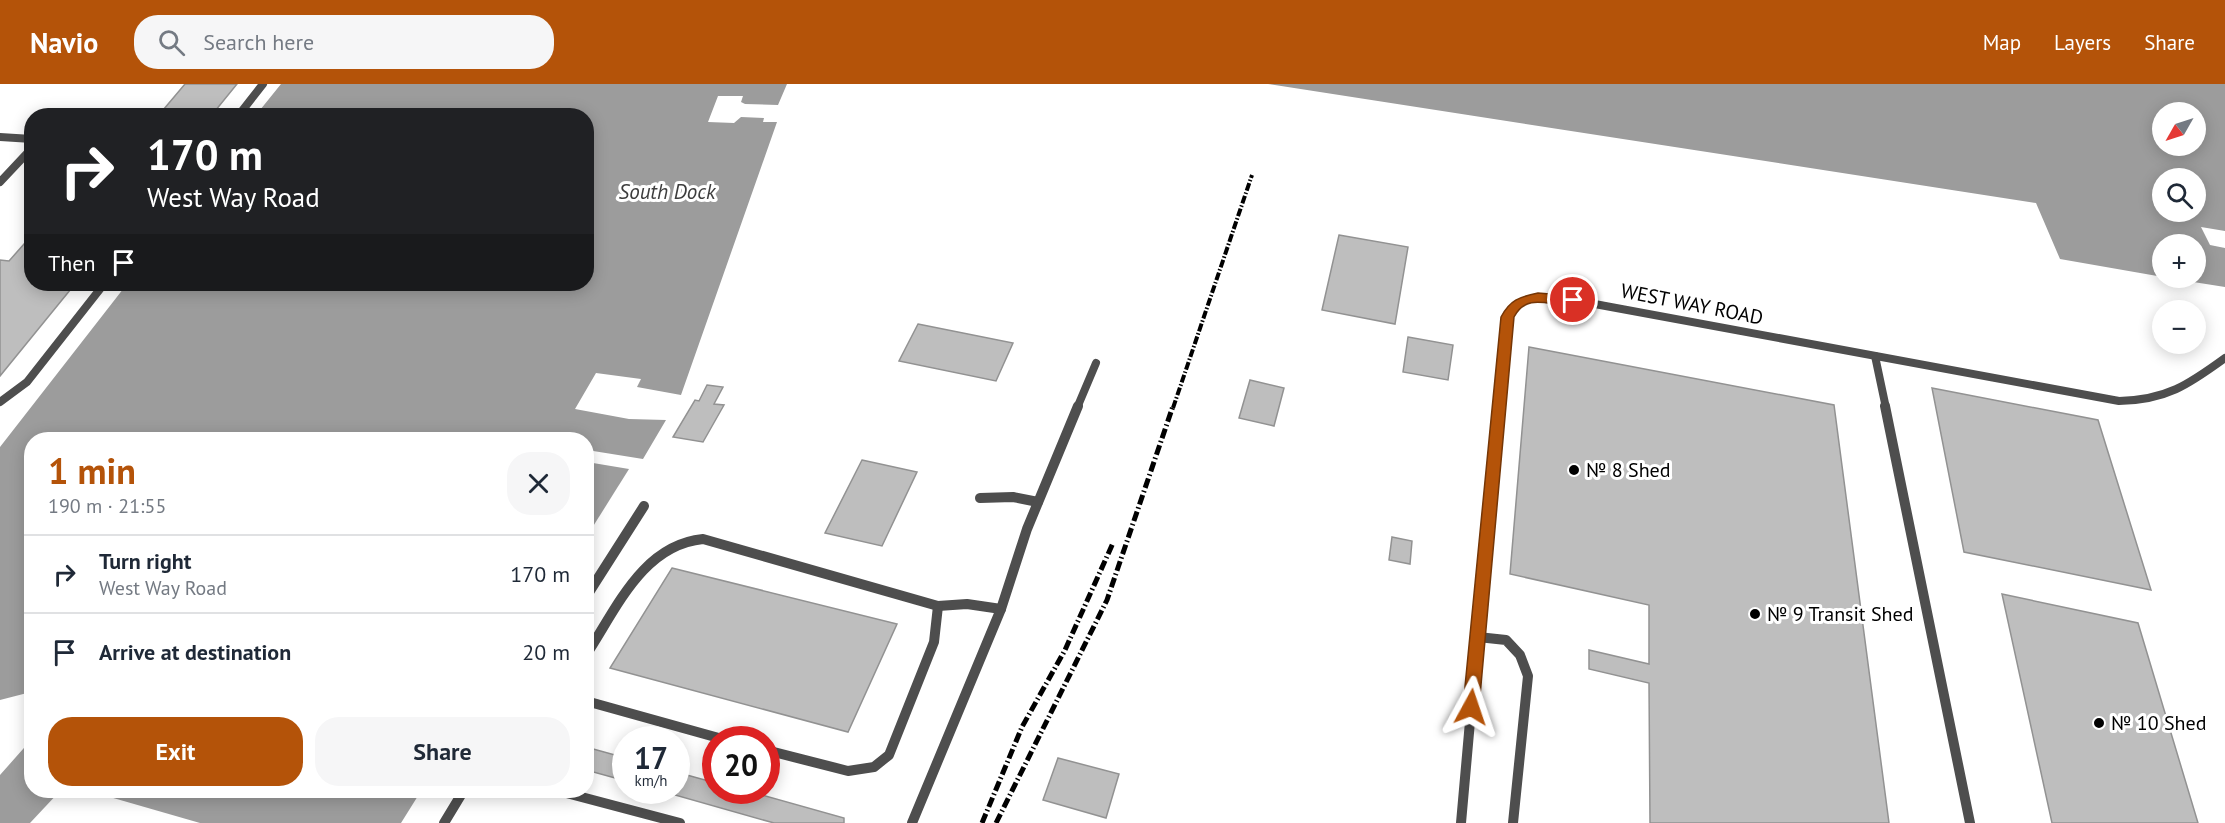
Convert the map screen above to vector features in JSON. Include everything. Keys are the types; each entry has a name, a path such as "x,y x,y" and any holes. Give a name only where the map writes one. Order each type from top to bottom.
{"lane":[{"path":"244,108 262,84"},
{"path":"0,136 24,138"},
{"path":"0,182 24,156"},
{"path":"0,402 27,382 98,291"},
{"name":"WEST WAY ROAD","path":"1461,823 1505,330 1513,307 1523,300 1538,297 1573,300 2095,397 2138,401 2169,395 2185,388 2225,358"},
{"path":"1875,356 1970,823"},
{"path":"912,823 1001,609 1038,502 1096,363"},
{"path":"980,498 1012,497 1038,502"},
{"path":"594,584 644,506"},
{"path":"594,643 644,570 663,552 685,541 703,539 938,606 967,604 1001,609"},
{"path":"780,754 849,771 874,767 889,754 934,642 938,606"},
{"path":"1478,637 1506,640 1520,655 1528,676 1513,823"},
{"path":"594,703 702,733"},
{"path":"444,823 459,798"},
{"path":"585,798 680,823"}],"water":[{"name":"South Dock","path":"281,84 787,84 778,105 745,104 741,102 743,96 718,96 708,122 734,123 741,117 764,118 763,122 777,122 681,395 637,387 641,379 596,373 575,409 629,419 666,420 643,459 594,451 594,432 24,432 24,694 0,700 0,447 122,291 594,291 594,108 262,108"},
{"path":"1268,84 2225,84 2225,231 2201,227 2204,234 2152,234 2152,275 2060,259 2036,203"},
{"path":"2206,237 2210,245 2225,248 2225,287 2206,284"},
{"path":"594,463 629,469 594,525"},
{"path":"24,748 24,798 53,798 30,823 0,823 0,775"},
{"path":"113,798 417,798 401,823 200,823"}],"building":[{"path":"185,84 237,84 218,108 165,108"},
{"path":"1339,235 1408,247 1395,324 1322,310"},
{"path":"24,244 24,291 69,291 0,376 0,260 9,261"},
{"path":"918,324 1013,343 996,381 899,361"},
{"path":"1408,337 1453,345 1448,380 1403,372"},
{"name":"№ 9 Transit Shed","path":"1529,347 1834,405 1889,823 1650,823 1649,683 1589,669 1589,650 1649,664 1649,605 1510,574"},
{"path":"1250,380 1284,388 1274,426 1239,418"},
{"path":"707,385 723,387 714,404 724,405 703,442 673,437 695,400 699,401"},
{"path":"1932,388 2098,420 2151,590 1964,552"},
{"path":"862,460 917,472 882,546 825,533"},
{"path":"1392,537 1412,541 1410,564 1389,560"},
{"path":"672,568 897,624 848,732 610,668"},
{"name":"№ 10 Shed","path":"2002,594 2138,623 2198,823 2052,823"},
{"path":"594,749 612,754 612,777 594,772"},
{"path":"1058,758 1119,774 1106,818 1043,800"},
{"path":"690,776 702,779 702,803 690,799"},
{"path":"780,800 844,818 844,823 774,823 707,804 780,804"}],"railway":[{"path":"1173,408 1252,175"},
{"path":"996,823 1107,600 1173,406"},
{"path":"982,823 1022,727 1065,650 1113,543"}],"place":[{"name":"№ 8 Shed","path":"1574,470"},
{"name":"№ 9 Transit Shed","path":"1755,614"},
{"name":"№ 10 Shed","path":"2099,723"}],"route":[{"path":"1471,707 1508,317 1513,307 1523,300 1538,297 1573,300"}]}
